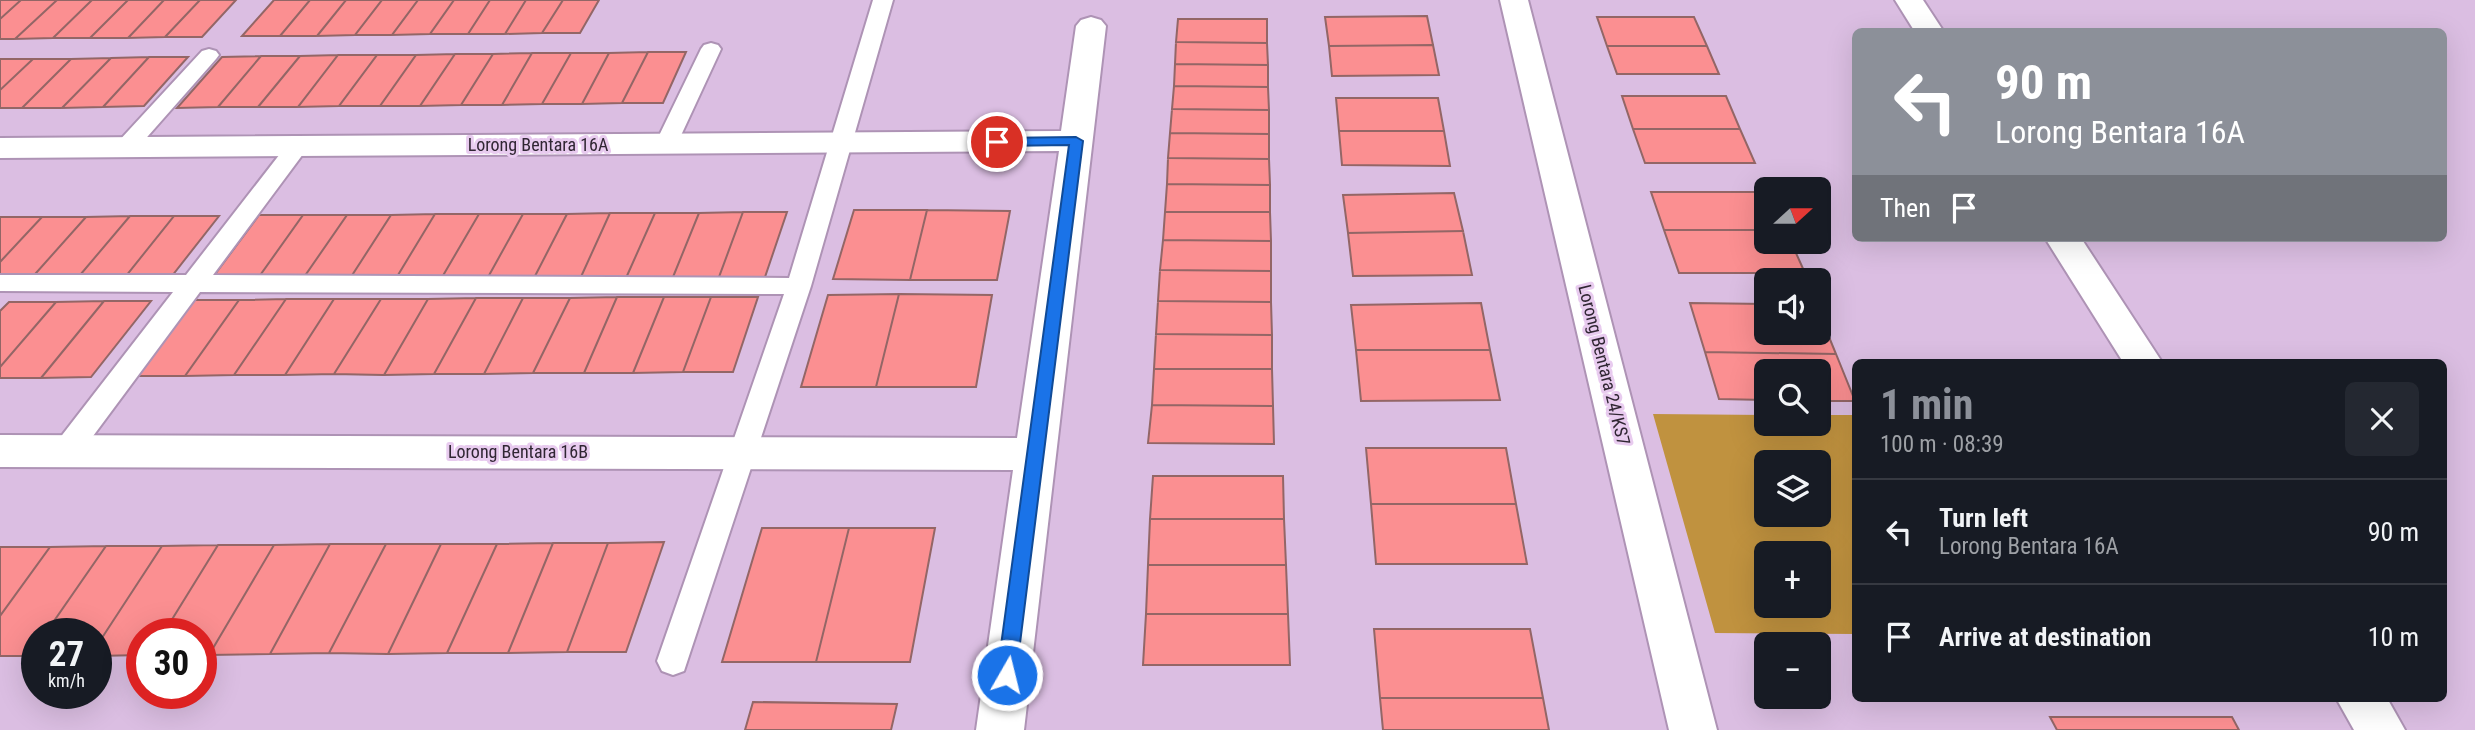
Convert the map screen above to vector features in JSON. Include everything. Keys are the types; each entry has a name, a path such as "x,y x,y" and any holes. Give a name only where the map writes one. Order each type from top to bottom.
{"street":[{"name":"Lorong Bentara 24/KS7","path":"1514,0 1693,730"},
{"path":"1909,0 1927,28"},
{"path":"1000,730 1091,26"},
{"name":"Lorong Bentara 16A","path":"0,148 1076,141"},
{"path":"2066,242 2141,359"},
{"name":"Lorong Bentara 16B","path":"0,451 1036,454"},
{"path":"2363,702 2381,730"}],"lane":[{"path":"673,661 799,286 883,0"},
{"path":"666,144 711,49"},
{"path":"125,148 209,55"},
{"path":"66,452 298,146"},
{"path":"0,283 799,286"}],"shaded area":[{"path":"1653,414 1754,415 1754,436 1831,436 1831,415 1852,415 1852,634 1715,633"}],"building":[{"path":"0,0 21,0 0,19"},
{"path":"21,0 57,0 15,39 0,39 0,19"},
{"path":"57,0 92,0 53,38 15,39"},
{"path":"92,0 128,0 90,38 53,38"},
{"path":"128,0 164,0 128,38 90,38"},
{"path":"164,0 200,0 165,37 128,38"},
{"path":"200,0 236,0 202,37 165,37"},
{"path":"274,0 310,0 280,36 242,36"},
{"path":"310,0 346,0 317,36 280,36"},
{"path":"346,0 382,0 355,35 317,36"},
{"path":"382,0 418,0 392,35 355,35"},
{"path":"418,0 454,0 430,34 392,35"},
{"path":"454,0 490,0 468,34 430,34"},
{"path":"490,0 526,0 505,34 468,34"},
{"path":"526,0 563,0 542,33 505,34"},
{"path":"563,0 599,0 580,33 542,33"},
{"path":"1427,16 1433,45 1329,46 1325,17"},
{"path":"1597,17 1694,17 1707,46 1607,46"},
{"path":"1178,19 1267,19 1267,43 1176,42"},
{"path":"1176,42 1267,43 1268,65 1175,64"},
{"path":"1433,45 1439,75 1332,76 1329,46"},
{"path":"1607,46 1707,46 1719,74 1617,74"},
{"path":"648,52 686,52 663,103 622,103"},
{"path":"648,52 622,103 582,104 609,53"},
{"path":"532,53 571,53 542,104 502,105"},
{"path":"532,53 502,105 461,105 493,54"},
{"path":"571,53 609,53 582,104 542,104"},
{"path":"455,54 493,54 461,105 420,106"},
{"path":"455,54 420,106 380,106 416,55"},
{"path":"338,55 377,55 339,106 298,107"},
{"path":"338,55 298,107 258,107 300,56"},
{"path":"377,55 416,55 380,106 339,106"},
{"path":"261,56 300,56 258,107 218,107"},
{"path":"261,56 218,107 177,108 222,57"},
{"path":"149,57 188,57 144,106 103,107"},
{"path":"149,57 103,107 62,108 111,58"},
{"path":"111,58 62,108 22,108 71,59"},
{"path":"0,59 33,59 0,90"},
{"path":"33,59 71,59 22,108 0,108 0,90"},
{"path":"1175,64 1268,65 1268,87 1174,86"},
{"path":"1174,86 1268,87 1269,110 1172,109"},
{"path":"1622,96 1726,96 1740,129 1633,129"},
{"path":"1336,98 1438,98 1444,131 1339,131"},
{"path":"1172,109 1269,110 1269,134 1170,133"},
{"path":"1633,129 1740,129 1755,163 1645,163"},
{"path":"1339,131 1444,131 1450,166 1342,165"},
{"path":"1170,133 1269,134 1269,159 1168,158"},
{"path":"1168,158 1269,159 1270,185 1167,184"},
{"path":"1167,184 1270,185 1270,212 1165,212"},
{"path":"1651,192 1754,192 1754,230 1664,230"},
{"path":"1454,193 1463,231 1348,233 1343,195"},
{"path":"854,210 927,210 910,280 833,279"},
{"path":"927,210 1010,211 997,280 910,280"},
{"path":"743,212 719,277 673,277 699,213"},
{"path":"743,212 787,212 765,277 719,277"},
{"path":"1165,212 1270,212 1271,241 1163,240"},
{"path":"610,213 580,279 534,278 567,214"},
{"path":"610,213 655,213 626,278 580,279"},
{"path":"655,213 699,213 673,277 626,278"},
{"path":"435,214 395,280 349,280 391,215"},
{"path":"435,214 479,214 441,279 395,280"},
{"path":"479,214 523,214 487,279 441,279"},
{"path":"523,214 567,214 534,278 487,279"},
{"path":"259,215 303,215 256,281 210,281"},
{"path":"303,215 347,215 302,280 256,281"},
{"path":"347,215 391,215 349,280 302,280"},
{"path":"130,216 75,281 28,282 86,217"},
{"path":"130,216 174,216 122,281 75,281"},
{"path":"174,216 219,216 168,281 122,281"},
{"path":"0,217 42,217 0,262"},
{"path":"42,217 86,217 28,282 0,282 0,262"},
{"path":"1664,230 1754,230 1754,254 1796,254 1803,268 1754,268 1754,273 1679,273"},
{"path":"1463,231 1472,275 1353,276 1348,233"},
{"path":"1163,240 1271,241 1271,271 1160,270"},
{"path":"1160,270 1271,271 1271,302 1158,301"},
{"path":"899,294 876,387 801,387 828,295"},
{"path":"899,294 992,295 976,387 876,387"},
{"path":"617,297 664,297 633,373 584,373"},
{"path":"617,297 584,373 533,373 570,298"},
{"path":"664,297 711,297 683,372 633,373"},
{"path":"711,297 758,297 733,372 683,372"},
{"path":"476,298 523,298 484,374 434,374"},
{"path":"476,298 434,374 384,375 428,299"},
{"path":"523,298 570,298 533,373 484,374"},
{"path":"286,299 334,299 285,375 234,375"},
{"path":"286,299 234,375 185,376 239,300"},
{"path":"334,299 381,299 334,374 285,375"},
{"path":"381,299 428,299 384,375 334,374"},
{"path":"192,300 239,300 185,376 135,376"},
{"path":"104,301 151,301 91,377 41,378"},
{"path":"104,301 41,378 0,378 0,367 56,302"},
{"path":"1158,301 1271,302 1272,335 1156,334"},
{"path":"9,302 56,302 0,367 0,311"},
{"path":"1481,303 1490,350 1356,350 1351,305"},
{"path":"1690,303 1754,304 1754,345 1831,345 1831,342 1836,354 1705,352"},
{"path":"1156,334 1272,335 1272,369 1154,369"},
{"path":"1356,350 1490,350 1500,400 1361,401"},
{"path":"1705,352 1836,354 1852,394 1852,401 1831,401 1831,359 1754,359 1754,400 1719,399"},
{"path":"1154,369 1272,369 1273,406 1152,405"},
{"path":"1152,405 1273,406 1274,444 1148,443"},
{"path":"1366,448 1506,448 1516,504 1371,504"},
{"path":"1153,476 1283,476 1284,519 1150,519"},
{"path":"1371,504 1516,504 1527,564 1376,564"},
{"path":"1150,519 1284,519 1286,565 1148,565"},
{"path":"762,528 849,528 816,662 722,662"},
{"path":"849,528 935,528 910,662 816,662"},
{"path":"664,542 626,652 567,652 608,543"},
{"path":"553,543 508,653 447,653 497,544"},
{"path":"553,543 608,543 567,652 508,653"},
{"path":"330,544 270,654 217,655 217,641 274,545"},
{"path":"330,544 386,544 329,653 270,654"},
{"path":"386,544 441,544 388,654 329,653"},
{"path":"441,544 497,544 447,653 388,654"},
{"path":"218,545 173,618 126,618 126,655 112,656 112,623 162,546"},
{"path":"218,545 274,545 217,641 217,618 173,618"},
{"path":"106,546 56,618 21,618 21,656 0,656 0,616 50,547"},
{"path":"106,546 162,546 112,623 112,618 56,618"},
{"path":"0,547 50,547 0,616"},
{"path":"1148,565 1286,565 1288,614 1146,614"},
{"path":"1146,614 1288,614 1290,665 1143,665"},
{"path":"1374,629 1530,629 1543,698 1380,698"},
{"path":"1380,698 1543,698 1549,730 1383,730"},
{"path":"753,702 897,704 891,730 745,730"},
{"path":"2050,717 2232,717 2239,730 2057,730"}],"route":[{"path":"997,142 1076,141 1007,675"}]}
